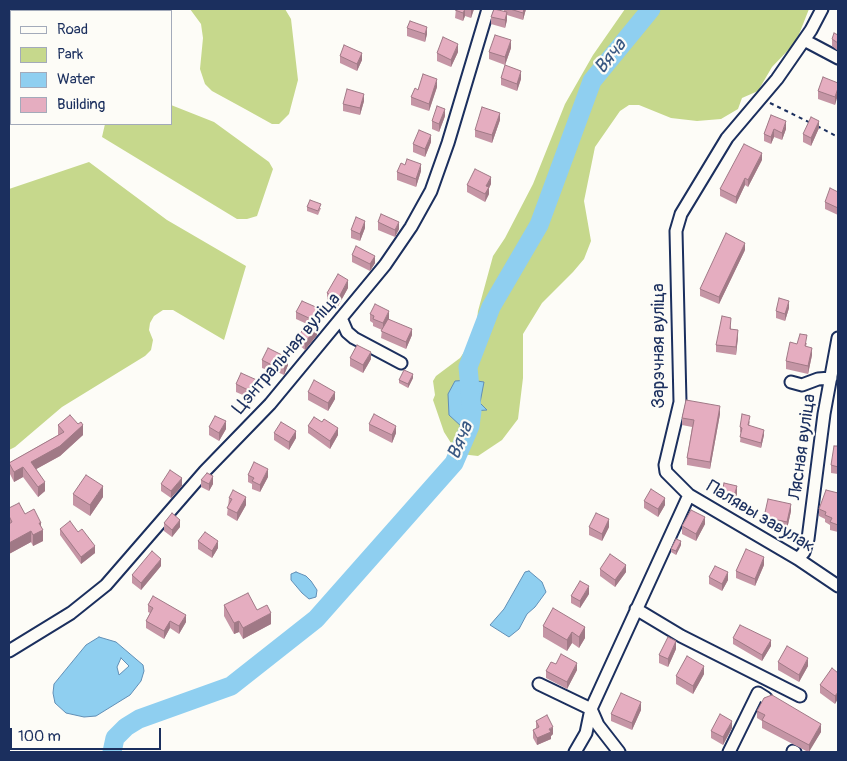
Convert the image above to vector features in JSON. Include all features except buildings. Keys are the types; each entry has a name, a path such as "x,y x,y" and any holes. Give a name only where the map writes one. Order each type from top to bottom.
{"street":[{"name":"Цэнтральная вуліца","path":"9,651 70,613 106,585 205,471 270,404 401,243 431,191 488,9"},
{"name":"Зарэчная вуліца","path":"689,495 666,472 665,465 680,402 676,231 685,206 727,138 761,99 804,40 822,9"},
{"path":"804,40 838,58"},
{"path":"341,318 347,332 354,338 401,363"},
{"name":"Лясная вуліца","path":"798,559 804,552 808,539 824,414 838,338"},
{"path":"791,382 802,385 818,379 831,378"},
{"path":"575,752 586,733 591,709 689,495"},
{"name":"Палявы завулак","path":"689,495 798,559 838,586"},
{"path":"636,609 681,636 800,696"},
{"path":"539,684 591,709 598,725 619,752"},
{"path":"729,752 758,693 766,698"}],"path":[{"path":"761,99 838,136"}],"green space":[{"path":"190,9 285,9 291,19 298,80 289,114 279,124 272,124 212,91 205,84 200,69 203,38 201,24"},
{"path":"625,9 809,9 796,42 772,67 758,91 742,98 738,109 721,119 697,121 671,118 639,105 629,105 620,111 595,147 584,201 591,241 584,259 542,303 523,334 523,378 518,419 502,440 478,456 452,453 451,443 444,432 433,400 435,395 433,381 436,376 460,358 475,336 478,311 493,256 505,238 533,184 565,104 593,55"},
{"path":"172,105 214,122 269,162 273,169 257,216 237,219 102,137 105,125 172,125"},
{"path":"89,162 167,220 246,266 224,340 173,310 163,310 154,316 150,323 149,330 153,340 151,350 145,356 62,407 9,450 9,189"}],"water":[{"path":"470,380 484,382 480,403 487,410 472,411 470,426 462,427 449,415 448,394 455,381"},
{"path":"529,571 542,582 546,592 527,614 519,629 509,637 490,625 504,609 525,572"},
{"path":"296,572 306,576 311,581 317,590 316,597 309,599 291,580 291,574"},
{"path":"99,637 116,642 143,665 144,671 141,681 130,695 96,716 84,717 66,713 55,703 53,693 54,684 86,645","holes":["121,658 129,666 119,675 117,667"]}],"waterway":[{"name":"Вяча","path":"112,752 115,738 126,727 139,719 231,686 316,619 454,463 470,426 472,411 468,367 491,307 539,225 592,81 651,9"}]}
